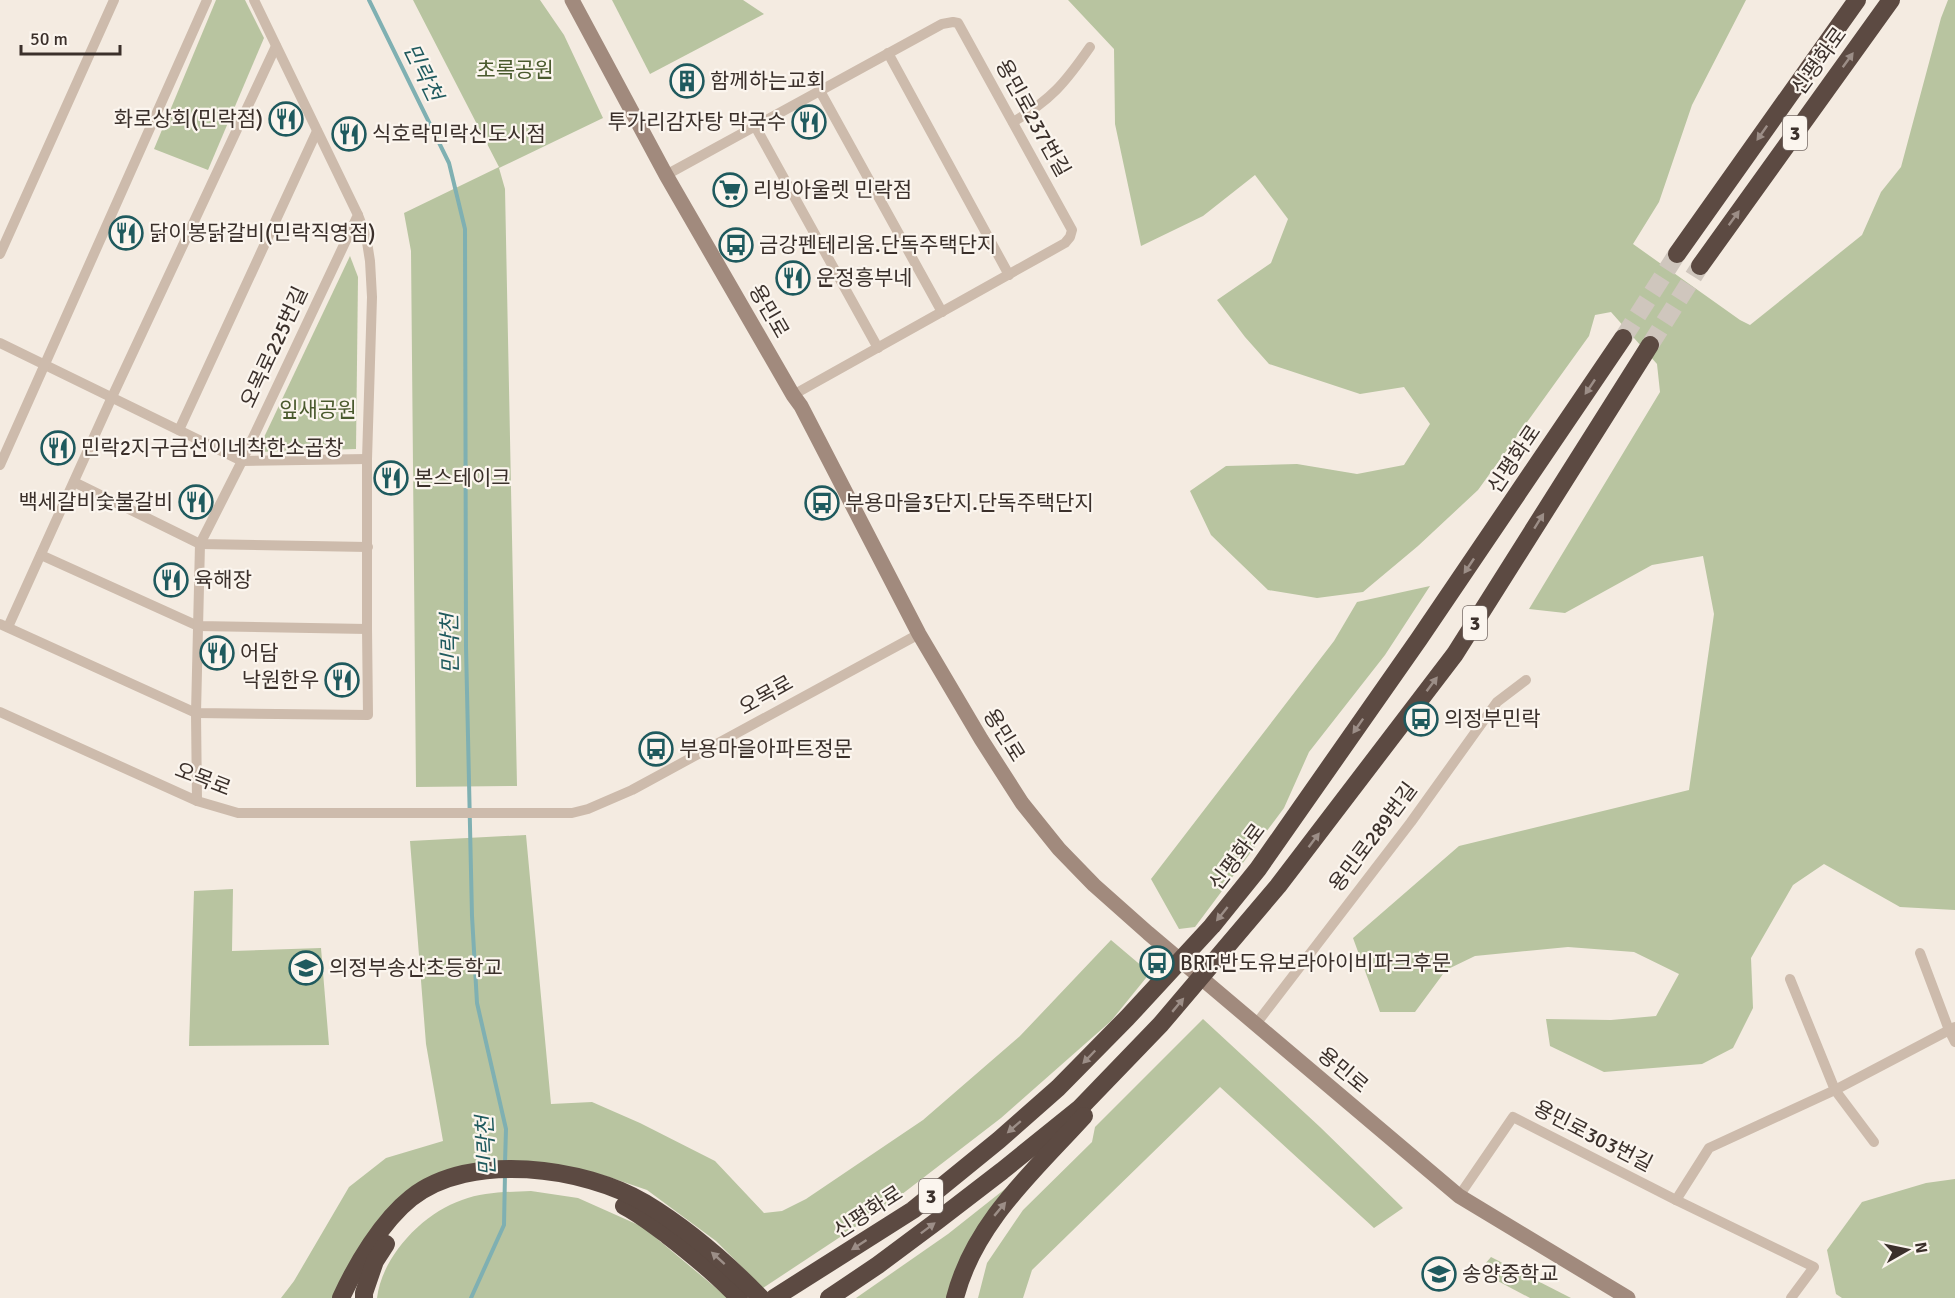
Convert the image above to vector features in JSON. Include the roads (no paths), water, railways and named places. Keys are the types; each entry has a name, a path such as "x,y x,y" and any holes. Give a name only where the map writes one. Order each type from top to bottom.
{"highway":[{"name":"신평화로","path":"1677,254 1857,0"},
{"name":"신평화로","path":"1700,266 1891,0"},
{"name":"신평화로","path":"774,1298 913,1210 999,1140 1058,1088 1212,926 1258,869 1425,630 1623,338"},
{"name":"3","path":"829,1298 938,1221 1083,1111 1161,1024 1278,886 1455,654 1650,345"},
{"path":"956,1298 960,1281 980,1237 995,1215 1083,1111"},
{"path":"364,1298 375,1261 396,1229 420,1204 460,1181 494,1169 524,1168 637,1212 714,1273 739,1298"},
{"path":"542,1175 599,1183 643,1202 690,1233 761,1298"},
{"path":"341,1298 364,1256 387,1222 411,1198 435,1183 460,1181"}],"street":[{"path":"0,254 114,0"},
{"path":"0,465 207,0"},
{"path":"254,0 317,130 366,236 371,285 367,459 368,715 196,713 4,626 41,555 276,46"},
{"name":"용민로","path":"572,0 666,175 801,406 919,634 1022,803 1059,849 1111,901 1459,1196 1628,1298"},
{"name":"용민로237번길","path":"666,175 942,24 958,23 1072,230 1070,237 1065,243 793,395"},
{"path":"1013,122 1037,109 1057,91 1090,47"},
{"path":"888,53 1008,275"},
{"path":"820,91 942,312"},
{"path":"755,126 878,348"},
{"path":"180,430 317,130"},
{"name":"오목로225번길","path":"197,801 196,713 200,544 242,461 357,215"},
{"path":"0,343 242,461 367,459"},
{"path":"74,482 200,544 368,547"},
{"path":"41,555 198,626 367,629"},
{"name":"오목로","path":"0,712 197,801 238,813 572,813 588,809 632,790 919,634"},
{"name":"용민로289번길","path":"1256,1024 1411,822 1497,702 1526,680"},
{"path":"1920,953 1952,1029 1955,1042"},
{"path":"1790,979 1835,1090 1874,1142"},
{"path":"1676,1200 1709,1148 1835,1090 1952,1029"},
{"name":"용민로303번길","path":"1459,1196 1513,1117 1814,1267 1791,1298"}],"waterway":[{"name":"민락천","path":"369,0 449,163 465,229 466,647 472,916 477,1003 506,1129 505,1163"},
{"name":"민락천","path":"471,1298 504,1225 505,1174"}],"tunnel":[{"path":"1623,338 1677,254"},
{"path":"1650,345 1700,266"}],"place":[{"name":"함께하는교회","path":"687,81"},
{"name":"화로상회(민락점)","path":"286,119"},
{"name":"투가리감자탕 막국수","path":"809,122"},
{"name":"식호락민락신도시점","path":"349,134"},
{"name":"리빙아울렛 민락점","path":"730,190"},
{"name":"닭이봉닭갈비(민락직영점)","path":"126,233"},
{"name":"금강펜테리움.단독주택단지","path":"736,245"},
{"name":"운정흥부네","path":"793,278"},
{"name":"민락2지구금선이네착한소곱창","path":"58,448"},
{"name":"본스테이크","path":"391,478"},
{"name":"백세갈비숯불갈비","path":"196,502"},
{"name":"부용마을3단지.단독주택단지","path":"822,503"},
{"name":"육해장","path":"171,580"},
{"name":"어담","path":"217,653"},
{"name":"낙원한우","path":"342,680"},
{"name":"의정부민락","path":"1421,719"},
{"name":"부용마을아파트정문","path":"656,749"},
{"name":"BRT.반도유보라아이비파크후문","path":"1157,963"},
{"name":"의정부송산초등학교","path":"306,968"},
{"name":"송양중학교","path":"1439,1274"}],"park label":[{"name":"초록공원","path":"515,70"},
{"name":"잎새공원","path":"318,410"}]}
